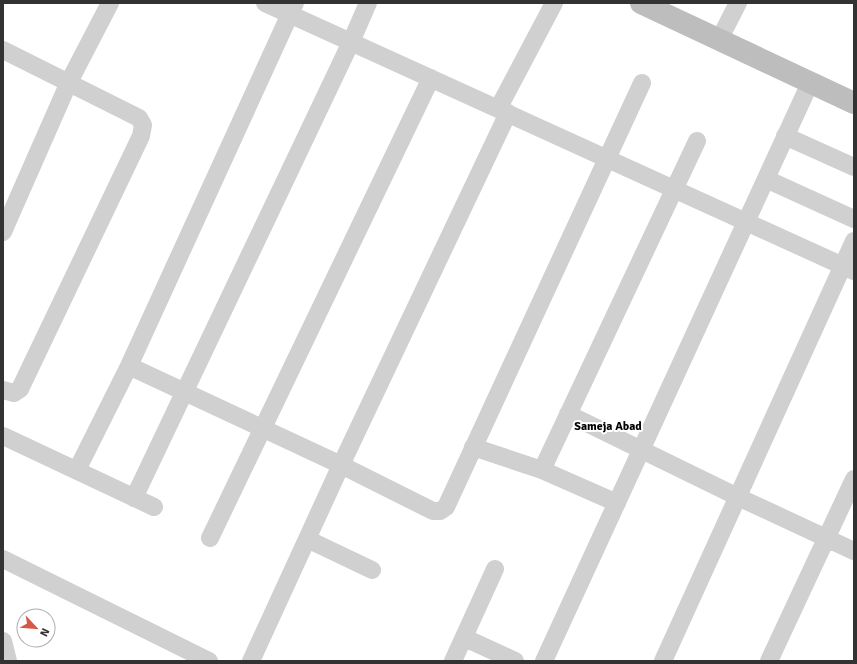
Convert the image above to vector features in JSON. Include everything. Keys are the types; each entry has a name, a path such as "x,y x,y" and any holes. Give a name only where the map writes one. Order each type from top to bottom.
{"street":[{"path":"3,232 69,82 110,3"},
{"path":"265,3 293,9 351,42 848,269"},
{"path":"134,498 183,392 351,42 368,3"},
{"path":"251,661 554,3"},
{"path":"719,40 738,3"},
{"path":"651,5 719,40 854,103"},
{"path":"77,470 129,366 293,9"},
{"path":"3,50 139,118 143,125 141,136 20,389 14,393 3,390"},
{"path":"210,538 431,78"},
{"path":"129,366 341,465 433,511 440,511 446,507 606,158 642,83"},
{"path":"544,661 810,83"},
{"path":"785,136 854,166"},
{"path":"542,470 697,141"},
{"path":"766,179 854,219"},
{"path":"663,661 738,497 848,269 854,241"},
{"path":"568,414 738,497 854,551"},
{"path":"3,436 154,507"},
{"path":"474,447 542,470 616,503"},
{"path":"769,661 854,480"},
{"path":"307,539 372,570"},
{"path":"3,559 210,661"},
{"path":"453,661 465,638 495,569"},
{"path":"465,638 515,661"},
{"path":"3,641 8,661"}],"district":[{"name":"Sameja Abad","path":"608,426"}]}
